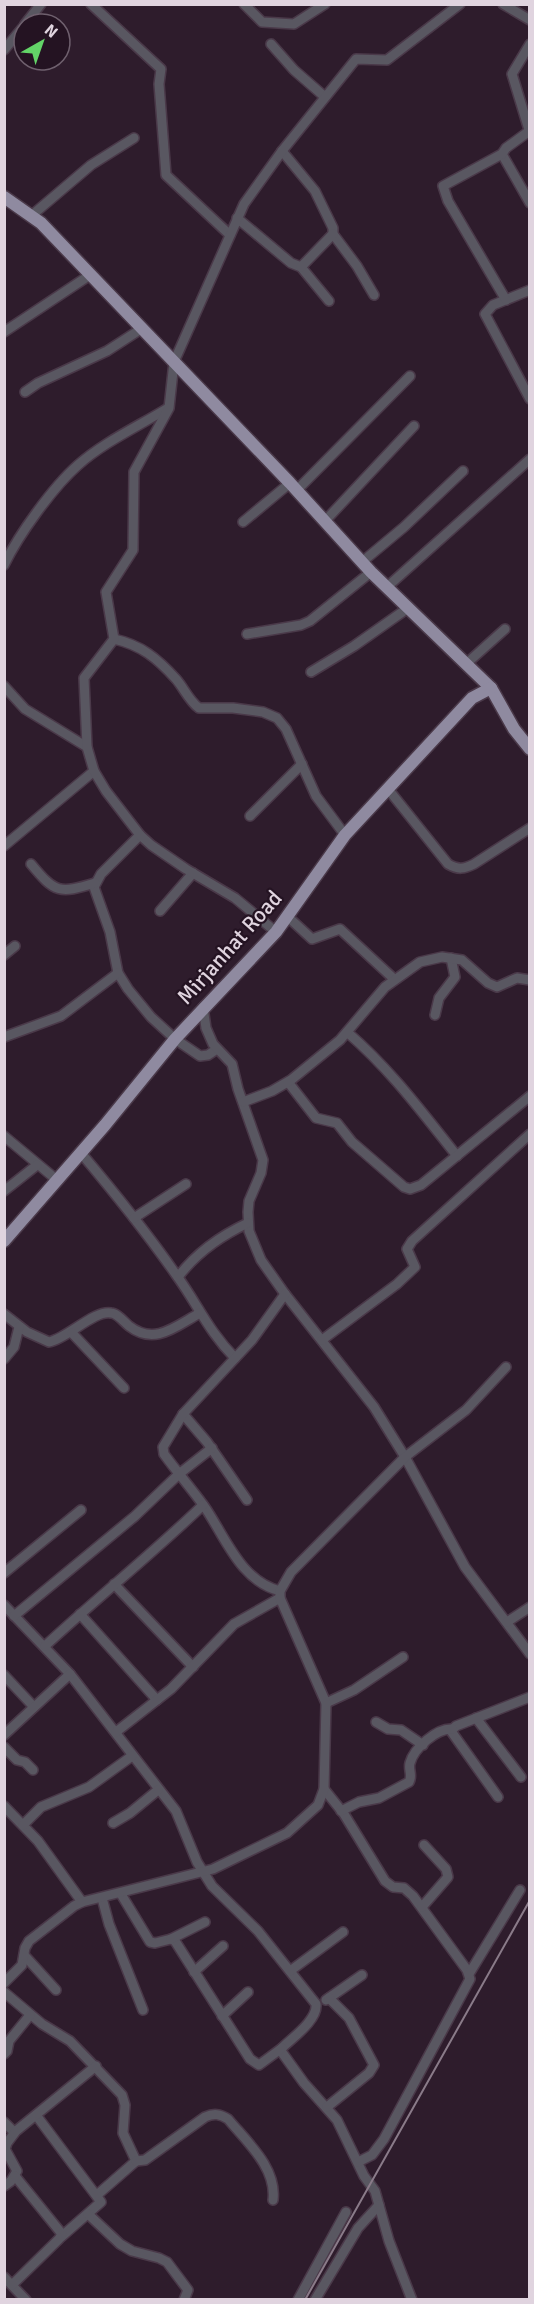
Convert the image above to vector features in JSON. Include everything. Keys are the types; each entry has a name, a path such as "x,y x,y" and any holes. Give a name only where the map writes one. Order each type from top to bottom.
{"main road":[{"path":"4,197 41,223 293,486 367,567 491,688 514,729 530,749"},
{"name":"Mirjanhat Road","path":"4,1241 203,1007 276,932 345,835 472,698 491,688"}],"street":[{"path":"91,4 161,69 159,84 166,175 230,235"},
{"path":"244,4 262,22 294,24 325,4"},
{"path":"276,932 235,898 163,854 140,835 106,791 94,771 87,747 84,678 114,639 106,592 134,550 134,471 169,408 174,362 244,204 282,151 356,59 387,60 460,4"},
{"path":"503,4 530,20"},
{"path":"271,44 294,70 325,97"},
{"path":"506,300 448,201 443,186 502,154 506,148 529,132 512,74 530,44"},
{"path":"31,216 91,165 134,138"},
{"path":"282,151 315,191 333,234 357,266 374,295"},
{"path":"502,154 530,203"},
{"path":"237,218 291,263 301,267 329,301"},
{"path":"301,267 333,234"},
{"path":"4,332 90,275"},
{"path":"530,290 489,308 486,310 485,317 530,399"},
{"path":"25,392 38,383 107,351 141,329"},
{"path":"243,522 293,486 410,376"},
{"path":"4,565 46,499 78,465 169,408"},
{"path":"325,521 414,426"},
{"path":"387,587 530,459"},
{"path":"247,634 301,625 310,621 463,471"},
{"path":"311,672 354,646 408,608"},
{"path":"466,664 505,629"},
{"path":"114,639 135,644 156,660 176,679 199,708 233,708 263,712 277,718 286,729 324,809 345,835"},
{"path":"4,686 25,710 87,747"},
{"path":"250,816 302,764"},
{"path":"4,846 94,771"},
{"path":"388,789 448,864 456,869 464,869 474,864 530,828"},
{"path":"140,835 95,883 95,892 110,932 118,974 151,1017 175,1040 200,1056 208,1055 217,1049"},
{"path":"31,864 47,884 55,889 69,890 95,883"},
{"path":"160,911 193,873"},
{"path":"287,916 312,939 340,929 394,979"},
{"path":"4,955 15,946"},
{"path":"243,1101 272,1091 288,1082 347,1032 364,1009 394,979 420,962 433,957 462,960 494,987 500,987 517,978 530,980"},
{"path":"435,1015 439,998 455,977 451,958"},
{"path":"4,1037 62,1016 118,974"},
{"path":"203,1007 210,1039 232,1064 262,1160 261,1173 249,1201 248,1223 261,1260 374,1407 405,1457 465,1567 530,1654"},
{"path":"347,1032 376,1058 427,1116 457,1156"},
{"path":"288,1082 316,1118 337,1123 352,1143 404,1187 414,1190 530,1096"},
{"path":"322,1340 397,1284 415,1267 407,1249 412,1241 530,1134"},
{"path":"4,1136 57,1180"},
{"path":"81,1153 178,1277 214,1336 235,1358"},
{"path":"4,1191 37,1164"},
{"path":"134,1218 186,1184"},
{"path":"178,1277 201,1251 225,1234 248,1223"},
{"path":"4,1983 22,1965 29,1941 82,1902 121,1894 221,1866 287,1833 318,1805 324,1790 326,1703 280,1595 257,1580 229,1550 203,1505 164,1454 163,1447 164,1441 183,1414 252,1340 285,1293"},
{"path":"4,1314 19,1327 40,1340 49,1342 72,1333 92,1319 112,1313 141,1334 150,1336 166,1332 200,1313"},
{"path":"4,1359 14,1347 19,1327"},
{"path":"72,1333 124,1388"},
{"path":"116,1732 157,1700 193,1667 234,1624 280,1595 291,1572 405,1457 466,1410 506,1367"},
{"path":"183,1414 212,1448 247,1500"},
{"path":"14,1616 135,1516 179,1474 212,1448"},
{"path":"45,1646 114,1584 152,1554 203,1505"},
{"path":"4,1573 81,1510"},
{"path":"114,1584 193,1667"},
{"path":"4,1605 70,1674 116,1732 180,1818 202,1871 217,1892 252,1925 317,2007"},
{"path":"507,1622 530,1607"},
{"path":"80,1614 157,1700"},
{"path":"326,1703 354,1690 403,1657"},
{"path":"4,1735 70,1674"},
{"path":"4,1675 34,1707"},
{"path":"341,1811 359,1802 379,1798 409,1782 412,1777 411,1762 423,1745 441,1730 452,1729 530,1697"},
{"path":"476,1718 522,1777"},
{"path":"376,1722 388,1729 401,1730 423,1745"},
{"path":"452,1729 451,1735 498,1797"},
{"path":"4,1747 17,1760 25,1762 33,1770"},
{"path":"23,1825 41,1807 89,1787 132,1756"},
{"path":"113,1823 130,1813 158,1790"},
{"path":"324,1790 341,1811 385,1881 393,1887 408,1890 469,1974"},
{"path":"4,1806 47,1852 82,1902"},
{"path":"422,1907 448,1877 446,1869 424,1845"},
{"path":"358,2162 372,2155 384,2139 468,1983 469,1974 520,1890"},
{"path":"121,1894 153,1944 205,1922"},
{"path":"102,1898 109,1924 143,2010"},
{"path":"290,1971 343,1932"},
{"path":"171,1938 256,2064 260,2064 282,2048 308,2023 317,2007 362,1975"},
{"path":"194,1972 223,1946"},
{"path":"24,1955 56,1990"},
{"path":"4,1992 30,2015 70,2041 115,2086 124,2100 123,2133 135,2161"},
{"path":"222,2016 248,1992"},
{"path":"327,2107 369,2073 374,2066 349,2018 329,1998"},
{"path":"4,2054 10,2039 30,2015"},
{"path":"282,2048 282,2052 296,2072 327,2107 344,2132 364,2176 375,2191 389,2241 412,2300"},
{"path":"4,2186 15,2176 17,2167 5,2149 6,2143 14,2132 96,2066"},
{"path":"96,2195 135,2161 145,2160 205,2117 216,2114 228,2119 270,2174 274,2188 273,2200"},
{"path":"12,2285 101,2202 36,2115"},
{"path":"4,2122 14,2132"},
{"path":"15,2176 60,2230 61,2237"},
{"path":"315,2300 358,2228 379,2205"},
{"path":"298,2300 346,2212"},
{"path":"88,2214 132,2252 167,2262 188,2290 184,2300"},
{"path":"4,2277 26,2300"}],"railway":[{"path":"305,2300 530,1900"}]}
